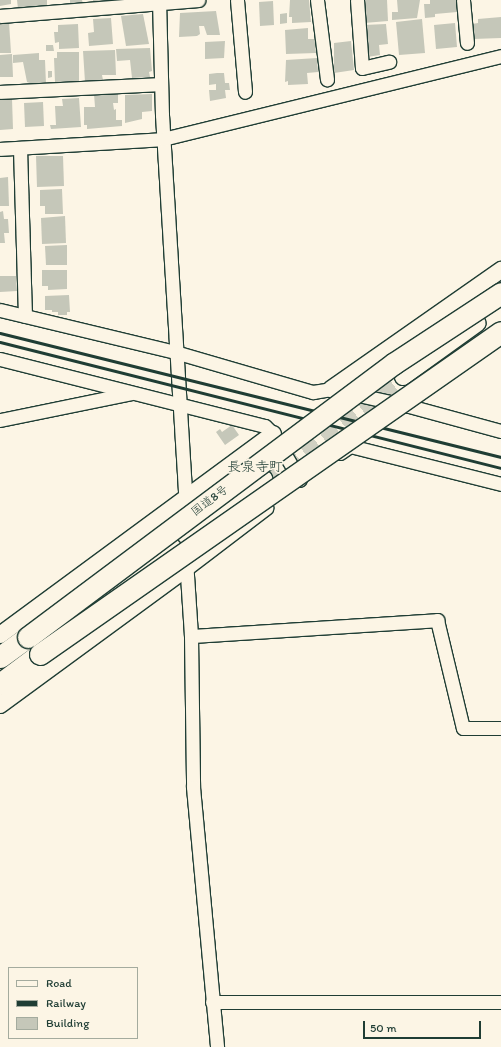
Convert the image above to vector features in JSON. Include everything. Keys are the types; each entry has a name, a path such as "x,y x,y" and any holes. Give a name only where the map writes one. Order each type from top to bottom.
{"highway":[{"name":"国道8号","path":"0,657 393,364 501,293"},
{"path":"0,684 40,654 501,332"}],"street":[{"path":"0,16 198,0"},
{"path":"237,0 245,92"},
{"path":"317,0 327,79"},
{"path":"357,0 362,68 389,62"},
{"path":"463,0 467,43"},
{"path":"159,2 163,139 175,352 186,499 186,569 191,636 193,787 217,1047"},
{"path":"0,149 163,139 501,56"},
{"path":"0,92 161,84"},
{"path":"20,148 25,316"},
{"path":"331,389 453,302 501,270"},
{"path":"409,406 501,342 453,302"},
{"path":"0,310 175,352 313,392 331,389 409,406 501,431"},
{"path":"403,376 478,323"},
{"path":"0,359 136,392 265,426 273,434 301,481"},
{"path":"0,420 136,392"},
{"path":"0,635 273,434"},
{"path":"0,705 186,569 301,481 350,446 501,484"},
{"path":"186,536 264,479"},
{"path":"191,636 437,620 463,728 501,728"},
{"path":"212,1002 501,1002"}],"building":[{"path":"0,0 11,0 11,4 0,6"},
{"path":"17,0 47,0 47,6 18,9"},
{"path":"70,0 82,0 83,4 70,5"},
{"path":"93,0 111,0 111,3 93,4"},
{"path":"290,0 309,0 311,22 292,23 292,17 289,17"},
{"path":"363,0 387,0 388,21 364,23"},
{"path":"397,0 420,0 417,18 392,20 392,12 398,12"},
{"path":"430,0 457,0 457,12 435,14 435,17 425,18 424,4 430,4"},
{"path":"273,1 274,25 260,26 259,2"},
{"path":"216,11 220,35 207,35 204,26 199,26 200,34 197,36 179,37 180,13"},
{"path":"287,13 287,23 280,24 280,14"},
{"path":"143,14 149,44 126,46 121,16"},
{"path":"501,17 501,38 473,39 472,24 478,23 478,19"},
{"path":"111,18 113,44 89,46 88,33 94,32 93,19"},
{"path":"422,19 425,53 399,55 396,22"},
{"path":"9,22 11,53 0,53 0,23"},
{"path":"455,23 457,47 436,49 434,25"},
{"path":"78,24 79,48 59,49 59,42 55,43 54,32 58,32 58,25"},
{"path":"386,24 388,44 379,45 380,55 367,57 364,25"},
{"path":"308,28 308,39 315,39 316,53 286,54 285,30"},
{"path":"225,41 224,58 205,59 205,42"},
{"path":"351,41 354,70 334,73 334,43"},
{"path":"46,45 53,45 54,51 46,51"},
{"path":"150,48 152,71 149,72 150,77 132,78 130,60 117,61 116,49"},
{"path":"115,50 116,75 102,75 103,80 85,82 83,51"},
{"path":"57,52 79,52 79,83 55,82 54,58 57,58"},
{"path":"39,53 39,60 45,60 46,84 35,85 27,82 23,62 13,63 13,55"},
{"path":"12,54 13,77 0,77 0,55"},
{"path":"317,58 318,72 307,73 308,84 288,85 288,81 285,82 286,60"},
{"path":"48,71 52,71 52,77 48,78"},
{"path":"224,73 225,83 229,83 230,90 225,90 226,98 210,101 209,90 216,90 216,84 209,85 209,74"},
{"path":"118,93 118,103 113,103 114,110 116,109 116,120 122,120 122,126 87,129 87,125 84,125 84,107 95,107 94,94"},
{"path":"152,94 152,111 142,112 142,119 125,123 125,95"},
{"path":"79,98 81,127 51,129 50,125 56,125 55,106 63,106 62,99"},
{"path":"12,99 13,129 0,130 0,100"},
{"path":"43,102 44,126 25,127 24,103"},
{"path":"36,156 63,156 64,186 37,187"},
{"path":"8,177 9,206 0,206 0,178"},
{"path":"62,189 63,214 45,214 45,206 40,206 40,190"},
{"path":"3,211 4,219 8,219 9,233 4,233 5,243 0,243 0,212"},
{"path":"65,216 66,243 42,244 41,218"},
{"path":"67,245 67,265 46,265 45,246"},
{"path":"42,270 67,270 67,289 48,290 48,286 42,286"},
{"path":"0,276 16,276 17,291 0,292"},
{"path":"69,295 70,312 67,312 67,315 58,315 58,312 45,310 45,296"},
{"path":"232,425 239,435 225,445 216,432 220,429 222,432"}],"tunnel":[{"path":"264,479 403,377"}],"railway":[{"path":"0,333 501,457"},
{"path":"0,342 501,468"}],"district":[{"name":"長泉寺町","path":"255,467"}]}
